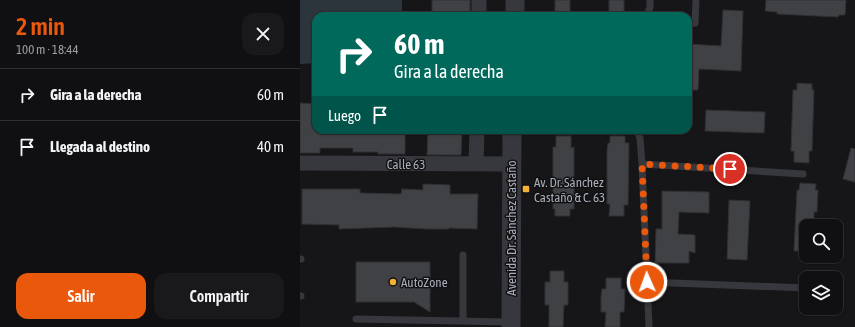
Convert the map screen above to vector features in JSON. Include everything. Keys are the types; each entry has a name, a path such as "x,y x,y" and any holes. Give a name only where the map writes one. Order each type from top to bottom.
{"street":[{"path":"479,12 480,0"},
{"path":"515,0 515,12"},
{"path":"476,164 477,134"},
{"name":"Avenida Dr. Sánchez Castaño","path":"511,324 512,134"},
{"name":"Calle 63","path":"300,163 512,164"}],"lane":[{"path":"648,12 650,0"},
{"path":"692,23 695,23 696,0"},
{"path":"639,134 642,164 649,327"},
{"path":"642,164 803,174"},
{"path":"463,256 463,321"},
{"path":"647,282 799,288"},
{"path":"356,319 463,321 511,324"}],"shaded area":[{"path":"300,0 402,0 402,12 312,12 312,63 300,64"}],"building":[{"path":"432,0 470,0 470,12 432,12"},
{"path":"555,0 570,0 570,12 555,12"},
{"path":"609,0 624,0 624,12 609,12"},
{"path":"766,0 846,0 845,15 839,15 838,17 777,14 777,12 765,11"},
{"path":"723,10 743,11 741,71 699,69 698,90 692,90 692,44 721,46"},
{"path":"797,83 812,84 812,90 814,90 812,151 809,151 809,163 794,162 794,151 791,151 793,90 797,90"},
{"path":"300,103 312,104 312,134 405,134 405,154 353,152 353,148 320,148 320,153 300,153"},
{"path":"706,110 765,112 764,133 705,131"},
{"path":"428,134 462,134 461,155 427,155"},
{"path":"556,136 571,136 571,148 574,147 574,209 570,209 570,216 555,216 555,209 553,209 553,147 556,147"},
{"path":"610,136 625,136 625,143 629,143 628,205 624,205 624,216 609,216 610,204 607,204 607,150 608,143 610,143"},
{"path":"851,148 855,149 855,182 843,179"},
{"path":"800,183 816,184 815,190 818,190 817,212 814,212 814,219 799,219 799,251 794,251 797,190 799,190"},
{"path":"423,184 450,185 450,194 478,194 477,229 426,229 394,227 339,229 339,225 302,224 302,189 360,189 360,193 401,194 402,189 423,190"},
{"path":"662,191 709,192 709,213 679,212 678,234 695,235 695,253 689,251 689,263 655,263 656,229 662,229"},
{"path":"729,200 750,201 747,260 727,259"},
{"name":"AutoZone","path":"356,262 430,262 430,312 414,302 356,302"},
{"path":"550,271 564,271 564,282 568,282 568,305 564,305 563,327 549,327 549,305 545,305 545,282 550,282"},
{"path":"606,278 621,278 621,289 625,289 624,312 620,312 620,327 605,327 606,312 601,312 601,297 602,289 606,289"}],"place":[{"name":"Av. Dr. Sánchez Castaño & C. 63","path":"526,189"},
{"name":"AutoZone","path":"393,282"}],"route":[{"path":"647,282 642,164 730,169"}]}
